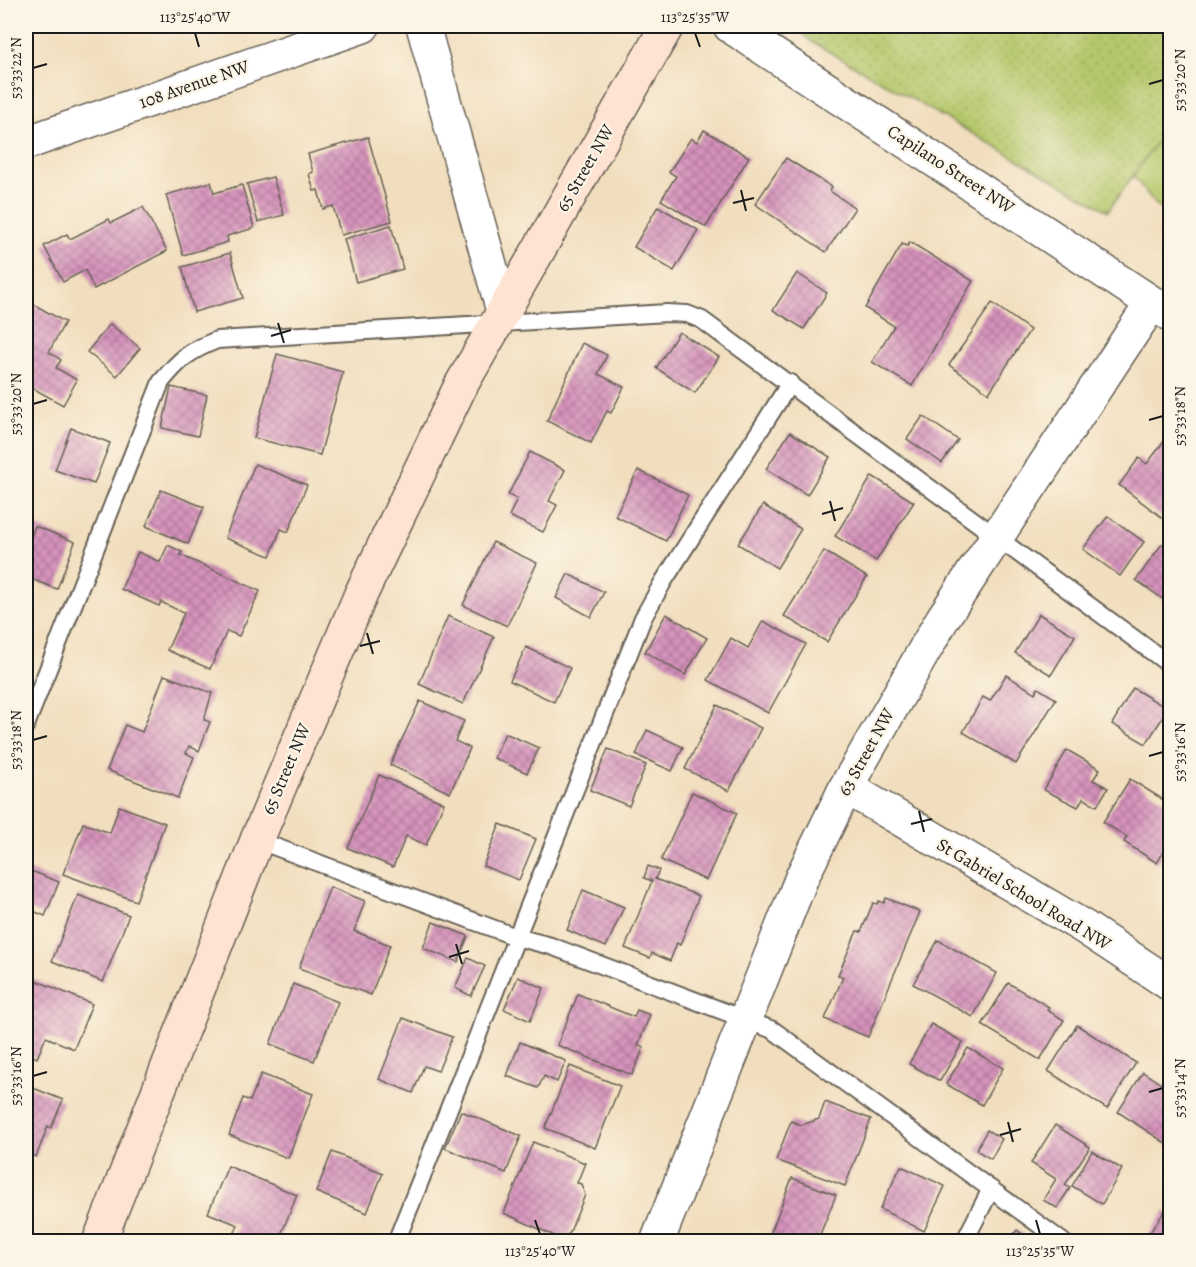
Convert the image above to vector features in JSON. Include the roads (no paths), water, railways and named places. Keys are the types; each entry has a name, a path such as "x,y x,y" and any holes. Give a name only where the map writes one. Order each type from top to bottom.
{"street":[{"name":"108 Avenue NW","path":"26,143 363,26"},
{"path":"423,26 499,318"},
{"name":"65 Street NW","path":"99,1242 256,840 361,594 460,387 667,26"},
{"name":"Capilano Street NW","path":"730,26 1161,309"},
{"name":"63 Street NW","path":"657,1242 802,877 846,787 916,664 996,536 1161,309"},
{"name":"St Gabriel School Road NW","path":"846,787 1084,927 1170,984"}],"lane":[{"path":"26,725 161,382 181,358 195,348 218,340 499,318 667,313 687,314 702,320 1170,665"},
{"path":"396,1242 643,618 669,572 790,383"},
{"path":"256,840 516,937 551,946 773,1030 1063,1242"},
{"path":"964,1242 991,1189"}]}
